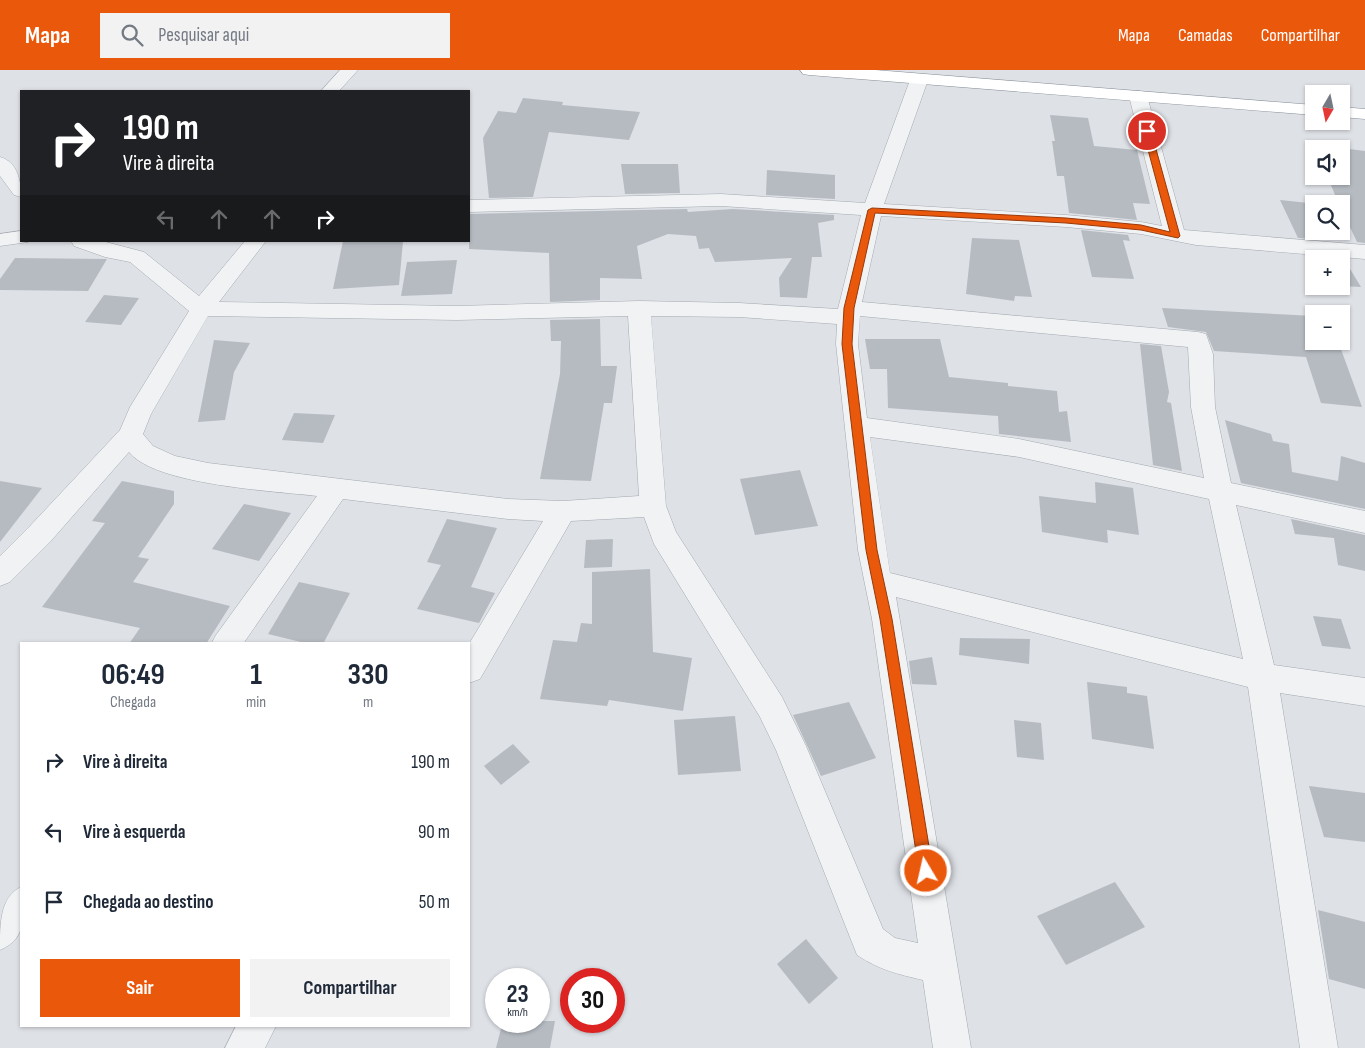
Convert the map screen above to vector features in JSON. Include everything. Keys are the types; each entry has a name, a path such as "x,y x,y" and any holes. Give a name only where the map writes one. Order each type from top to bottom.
{"highway":[{"path":"809,70 1305,109"},
{"path":"1350,113 1365,114"}],"street":[{"path":"331,90 349,70"},
{"path":"919,80 872,210 849,313 847,344 877,581 888,629 952,1048"},
{"path":"1138,96 1175,236"},
{"path":"0,163 20,190"},
{"path":"470,206 714,200 1066,221 1141,228 1175,236 1365,252"},
{"path":"0,240 20,237"},
{"path":"84,242 112,252 137,257 201,309 467,313 639,308 849,313 1198,340 1202,354 1203,407 1262,677 1319,1048"},
{"path":"137,257 152,242"},
{"path":"0,574 40,534 130,435 139,413 201,309 255,242"},
{"path":"639,308 653,506 664,536 771,707 790,746 870,942 888,954 940,966"},
{"path":"856,426 1019,448 1365,522"},
{"path":"130,435 144,453 170,465 208,473 508,508 563,511 653,506"},
{"path":"227,642 337,488"},
{"path":"470,668 563,511"},
{"path":"877,581 1262,677 1365,692"},
{"path":"0,932 20,905"},
{"path":"244,1048 256,1027"}],"building":[{"path":"523,98 563,102 562,105 640,112 629,140 549,132 533,197 489,198 483,138 498,111 516,113"},
{"path":"1050,115 1088,118 1094,146 1137,150 1150,204 1133,203 1137,220 1069,213 1064,176 1057,176 1052,141 1055,141"},
{"path":"1350,149 1365,151 1365,243 1357,242 1350,227 1350,195 1335,195 1331,185 1350,185"},
{"path":"621,164 678,164 680,193 625,194"},
{"path":"767,170 835,175 835,199 766,195"},
{"path":"1280,200 1305,203 1305,238 1298,238"},
{"path":"687,209 688,212 733,209 834,215 834,220 818,223 822,257 812,257 807,298 780,297 779,278 792,258 715,262 709,248 699,249 696,236 668,234 637,246 642,279 600,278 600,300 550,302 549,253 469,249 470,214"},
{"path":"1081,230 1128,235 1130,241 1123,240 1134,279 1092,277"},
{"path":"972,238 1019,240 1032,297 1015,296 1014,301 966,294"},
{"path":"343,242 403,242 399,285 333,289"},
{"path":"15,258 107,259 88,291 0,290 0,279"},
{"path":"457,260 452,294 401,296 407,262"},
{"path":"1350,269 1361,287 1350,286"},
{"path":"104,295 139,298 121,325 85,322"},
{"path":"1162,308 1305,316 1305,350 1341,350 1362,407 1321,403 1306,357 1214,351 1206,332 1168,327"},
{"path":"600,319 601,366 617,366 612,403 604,403 591,481 540,479 560,374 561,341 551,341 550,320"},
{"path":"865,339 940,339 949,377 1008,383 1008,386 1057,391 1059,412 1067,411 1071,442 999,434 998,416 888,408 887,369 870,369"},
{"path":"214,340 250,343 234,372 225,420 198,422"},
{"path":"1140,344 1161,346 1169,392 1167,402 1171,403 1182,471 1153,465"},
{"path":"294,413 335,415 323,443 282,440"},
{"path":"1225,420 1271,434 1273,441 1289,444 1292,472 1338,481 1341,456 1365,463 1365,509 1241,483"},
{"path":"800,470 818,526 755,535 740,479"},
{"path":"0,481 42,488 0,542"},
{"path":"122,481 174,491 174,504 138,557 149,559 133,582 230,606 207,642 130,642 140,628 42,607 105,523 92,521"},
{"path":"1095,482 1133,488 1139,535 1107,530 1108,543 1042,532 1039,496 1096,503"},
{"path":"244,504 291,513 259,561 212,549"},
{"path":"447,519 497,528 471,587 495,593 479,623 417,609 441,565 427,562"},
{"path":"1291,519 1365,535 1365,571 1338,565 1334,538 1295,534"},
{"path":"613,539 612,567 584,568 586,540"},
{"path":"650,569 653,652 692,658 683,711 609,700 607,706 540,699 553,640 577,642 581,623 592,624 592,572"},
{"path":"299,582 350,593 324,642 301,642 268,634"},
{"path":"1313,616 1341,619 1351,649 1322,646"},
{"path":"960,638 1030,639 1029,664 959,655"},
{"path":"932,657 937,685 912,684 909,661"},
{"path":"1087,682 1127,687 1127,693 1147,696 1154,749 1092,739"},
{"path":"849,702 876,758 821,776 793,715"},
{"path":"735,716 741,771 678,775 674,720"},
{"path":"1014,720 1041,723 1044,760 1017,757"},
{"path":"513,744 530,762 501,785 484,766"},
{"path":"1309,786 1365,793 1365,842 1324,837"},
{"path":"1115,882 1145,927 1066,965 1037,916"},
{"path":"1318,910 1365,922 1365,989 1329,979"},
{"path":"806,939 838,978 809,1004 777,964"},
{"path":"550,1021 555,1021 550,1048 496,1048 500,1033 550,1033"}],"route":[{"path":"926,871 886,619 872,550 847,344 849,308 872,210 1066,221 1141,228 1175,236 1147,131"}]}
